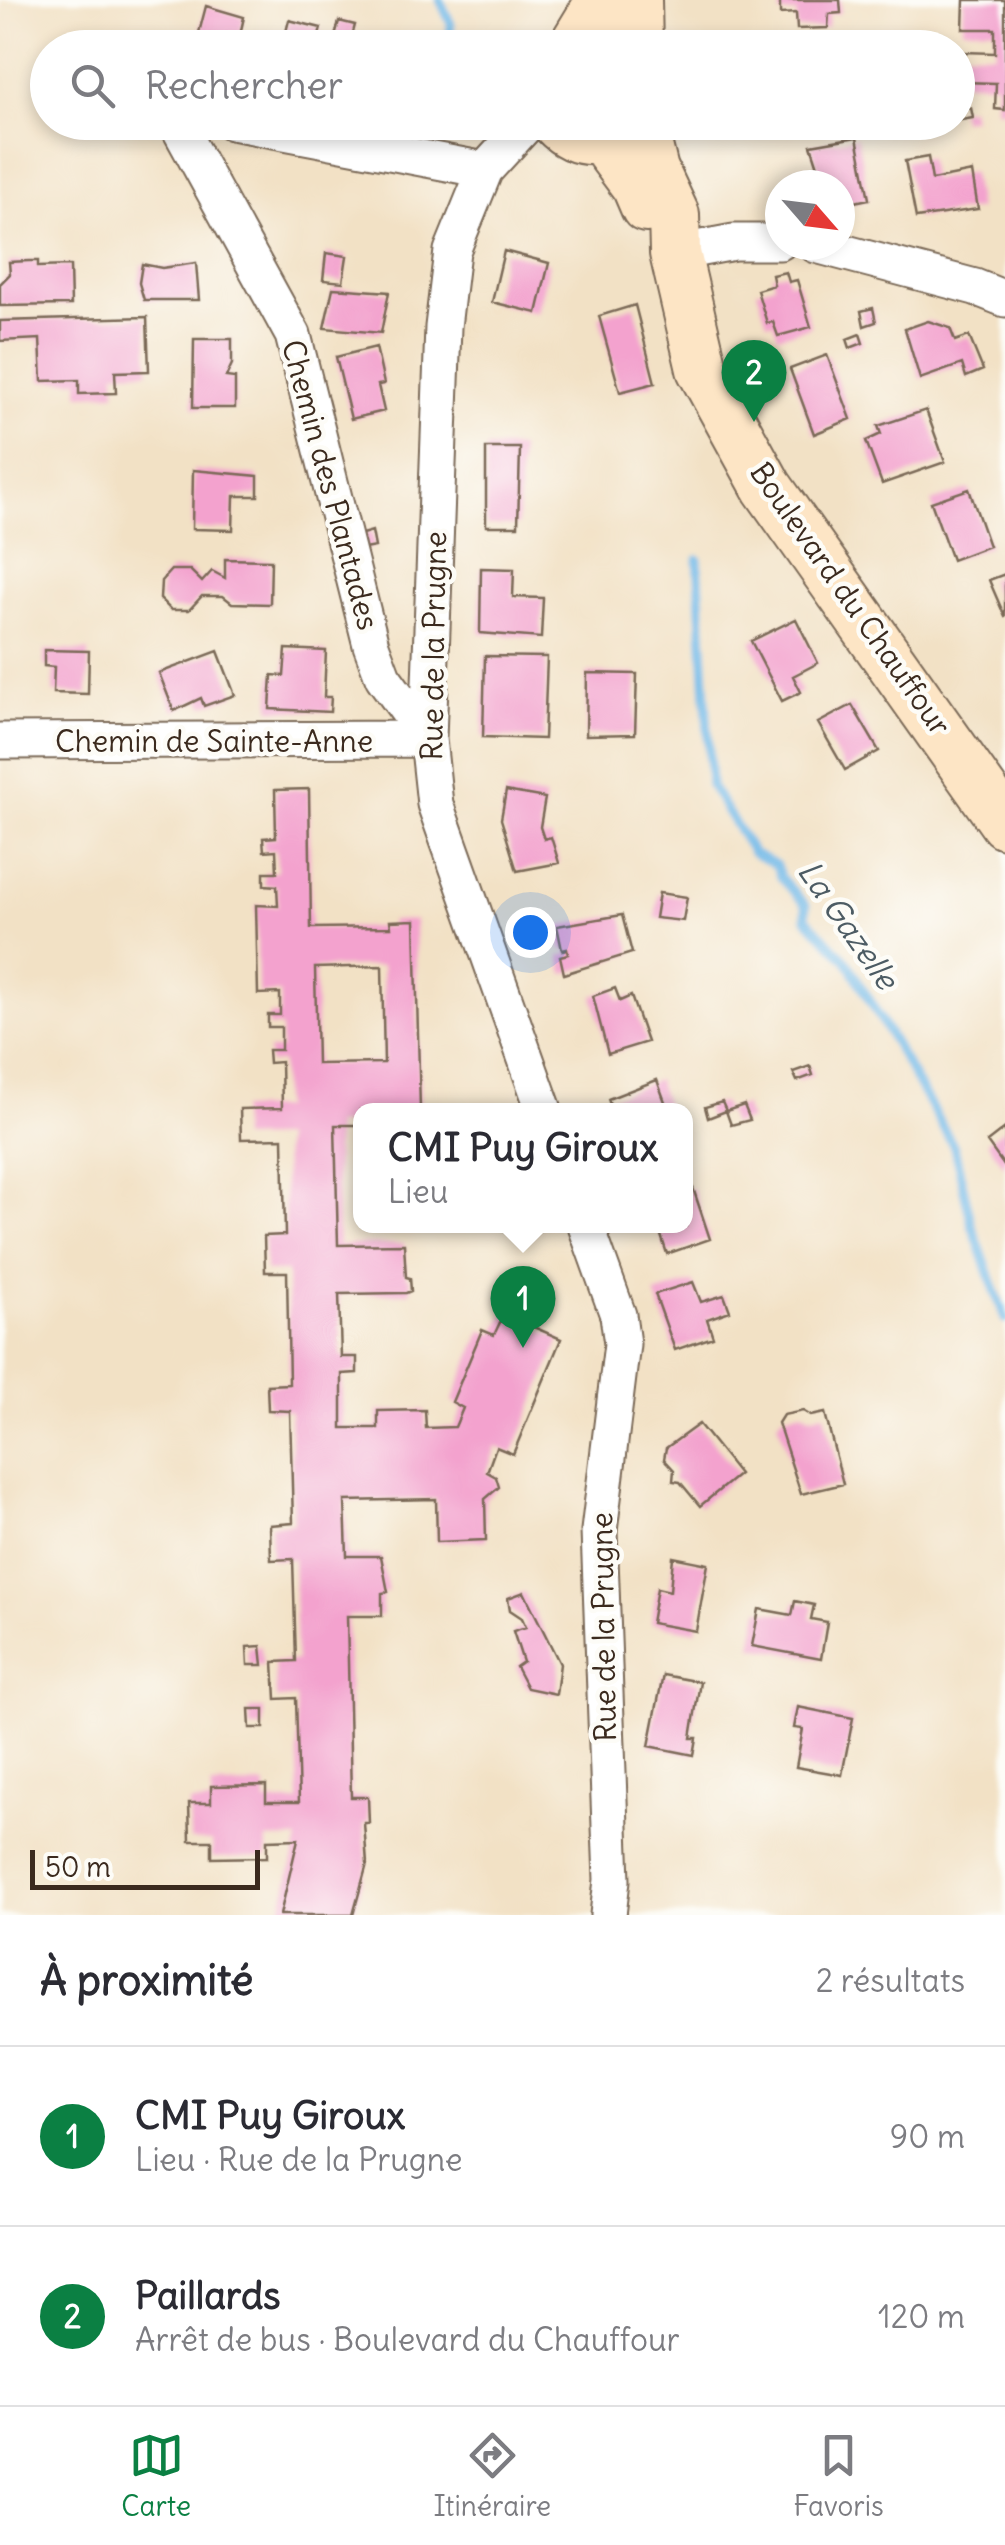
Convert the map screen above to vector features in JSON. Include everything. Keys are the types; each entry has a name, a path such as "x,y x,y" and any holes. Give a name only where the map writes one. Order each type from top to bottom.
{"main road":[{"path":"585,30 602,0"},
{"path":"636,0 637,30"},
{"name":"Boulevard du Chauffour","path":"599,140 638,186 655,229 674,253 702,368 767,487 1005,823"}],"street":[{"name":"Chemin des Plantades","path":"186,140 292,334 383,678 428,740"},
{"path":"327,140 485,170 550,140"},
{"name":"Rue de la Prugne","path":"485,170 452,250 443,327 428,740 435,804 542,1103"},
{"path":"674,253 734,242 765,242"},
{"path":"855,255 974,286 1005,299"},
{"name":"Chemin de Sainte-Anne","path":"0,741 428,740"},
{"name":"Rue de la Prugne","path":"589,1233 618,1315 622,1344 599,1531 612,1880 608,1915"}],"building":[{"path":"780,0 840,0 841,13 829,14 828,28 797,29 796,13 780,14"},
{"path":"964,0 1005,0 1005,110 995,109 996,83 975,82 975,52 995,53 995,29 963,29"},
{"path":"206,6 244,17 241,30 200,30"},
{"path":"289,20 321,28 320,30 286,30"},
{"path":"339,21 355,25 354,30 337,30"},
{"path":"858,140 869,199 855,202 855,170 819,170 811,145"},
{"path":"928,157 932,180 972,172 978,209 916,218 905,161"},
{"path":"504,251 549,263 537,313 492,302"},
{"path":"326,253 347,256 343,282 323,280"},
{"path":"38,261 38,267 70,266 71,305 0,306 0,284 10,274 9,262"},
{"path":"196,263 199,300 144,300 139,283 142,264 162,268"},
{"path":"786,272 789,282 797,280 811,327 778,336 773,322 767,323 757,290 774,285 772,275"},
{"path":"333,288 389,292 381,333 324,328"},
{"path":"635,305 655,383 620,392 599,316"},
{"path":"873,308 876,322 864,326 861,311"},
{"path":"147,317 149,371 115,372 116,393 79,394 79,380 42,381 40,339 0,341 0,321"},
{"path":"928,321 950,328 955,341 969,336 983,370 966,377 962,364 920,379 905,329"},
{"path":"860,334 863,343 850,348 847,339"},
{"path":"194,339 232,339 232,364 226,377 235,378 235,408 193,408"},
{"path":"376,347 384,384 378,385 384,411 351,419 336,357"},
{"path":"827,355 851,419 814,434 790,369"},
{"path":"926,410 945,462 882,484 866,441 881,434 878,426"},
{"path":"486,448 520,448 518,526 486,526"},
{"path":"193,470 258,476 258,496 234,496 233,530 192,529"},
{"path":"969,489 989,546 952,560 931,502"},
{"path":"372,531 375,547 364,549 362,534"},
{"path":"225,559 271,560 270,604 232,603 223,596 202,596 189,610 171,610 160,599 161,581 171,570 190,570 202,582 212,571 225,578"},
{"path":"481,568 514,569 513,597 543,598 541,638 480,633"},
{"path":"1005,574 1005,617 989,580"},
{"path":"796,619 818,663 793,676 801,692 782,701 751,641"},
{"path":"286,649 326,651 324,697 331,697 330,712 270,709 272,675 284,676"},
{"path":"44,650 89,651 88,694 53,693 54,667 44,666"},
{"path":"218,651 235,695 204,706 201,698 174,711 159,673"},
{"path":"485,656 547,657 544,739 483,737"},
{"path":"587,673 637,674 635,734 586,735"},
{"path":"852,705 879,751 845,770 818,723"},
{"path":"309,789 311,928 391,927 390,921 415,920 420,1103 353,1103 353,1125 335,1125 338,1245 404,1244 411,1291 339,1294 341,1357 357,1357 357,1373 342,1374 342,1428 378,1428 378,1411 425,1410 426,1428 455,1427 463,1408 452,1402 482,1330 494,1335 504,1314 561,1339 513,1454 496,1447 487,1472 496,1477 499,1487 485,1499 486,1540 437,1542 436,1499 345,1501 347,1556 381,1556 388,1592 382,1593 382,1616 347,1616 351,1797 368,1797 369,1823 364,1823 367,1864 353,1915 280,1915 298,1839 267,1840 267,1857 212,1858 212,1841 190,1841 189,1803 211,1803 211,1786 266,1785 266,1802 299,1802 296,1698 276,1699 274,1662 296,1661 293,1559 271,1560 270,1525 293,1523 290,1411 268,1410 267,1385 289,1384 287,1272 265,1272 264,1236 285,1235 283,1138 241,1139 240,1109 282,1108 281,1062 269,1063 268,1050 281,1050 281,1027 268,1027 268,1015 280,1015 280,993 258,994 256,905 278,906 277,886 264,885 264,872 277,872 276,850 264,851 263,838 276,837 275,790","holes":["382,966 384,1063 317,1064 315,968"]},
{"path":"506,791 545,798 540,827 544,839 551,837 559,863 517,871 501,819"},
{"path":"659,893 687,897 683,921 655,918"},
{"path":"622,915 632,953 564,974 560,956 568,954 567,949 562,950 557,926"},
{"path":"615,988 620,1001 631,996 647,1042 608,1054 593,996"},
{"path":"810,1066 813,1075 797,1081 793,1072"},
{"path":"657,1080 665,1103 609,1103 608,1099"},
{"path":"722,1102 726,1111 708,1118 705,1107"},
{"path":"744,1105 750,1120 731,1125 726,1111"},
{"path":"1005,1128 1005,1167 987,1142"},
{"path":"693,1188 710,1239 667,1254 660,1233 693,1233"},
{"path":"693,1282 701,1302 724,1295 730,1311 707,1319 713,1337 675,1350 655,1294"},
{"path":"803,1411 811,1416 825,1413 843,1484 801,1494 778,1423 783,1415"},
{"path":"699,1424 739,1474 700,1506 680,1482 673,1481 674,1470 664,1459 666,1448"},
{"path":"673,1557 708,1564 696,1631 651,1623 657,1588 670,1591"},
{"path":"524,1592 560,1664 556,1694 527,1688 516,1667 523,1662 513,1631 526,1627 522,1618 510,1610 508,1598"},
{"path":"795,1601 814,1605 811,1619 827,1622 821,1659 752,1646 759,1609 792,1615"},
{"path":"261,1646 263,1665 248,1665 247,1647"},
{"path":"663,1675 700,1682 691,1738 697,1738 694,1755 649,1746"},
{"path":"798,1707 853,1718 842,1775 796,1767 803,1729 794,1728"},
{"path":"249,1709 264,1709 264,1728 250,1728"}],"waterway":[{"name":"La Gazelle","path":"440,0 450,30"},
{"name":"La Gazelle","path":"698,559 711,786 753,853 776,865 781,878 806,905 806,918 847,961 954,1147 972,1225 1005,1319"}],"place":[{"name":"Paillards","path":"754,422"},
{"name":"CMI Puy Giroux","path":"523,1348"}]}
